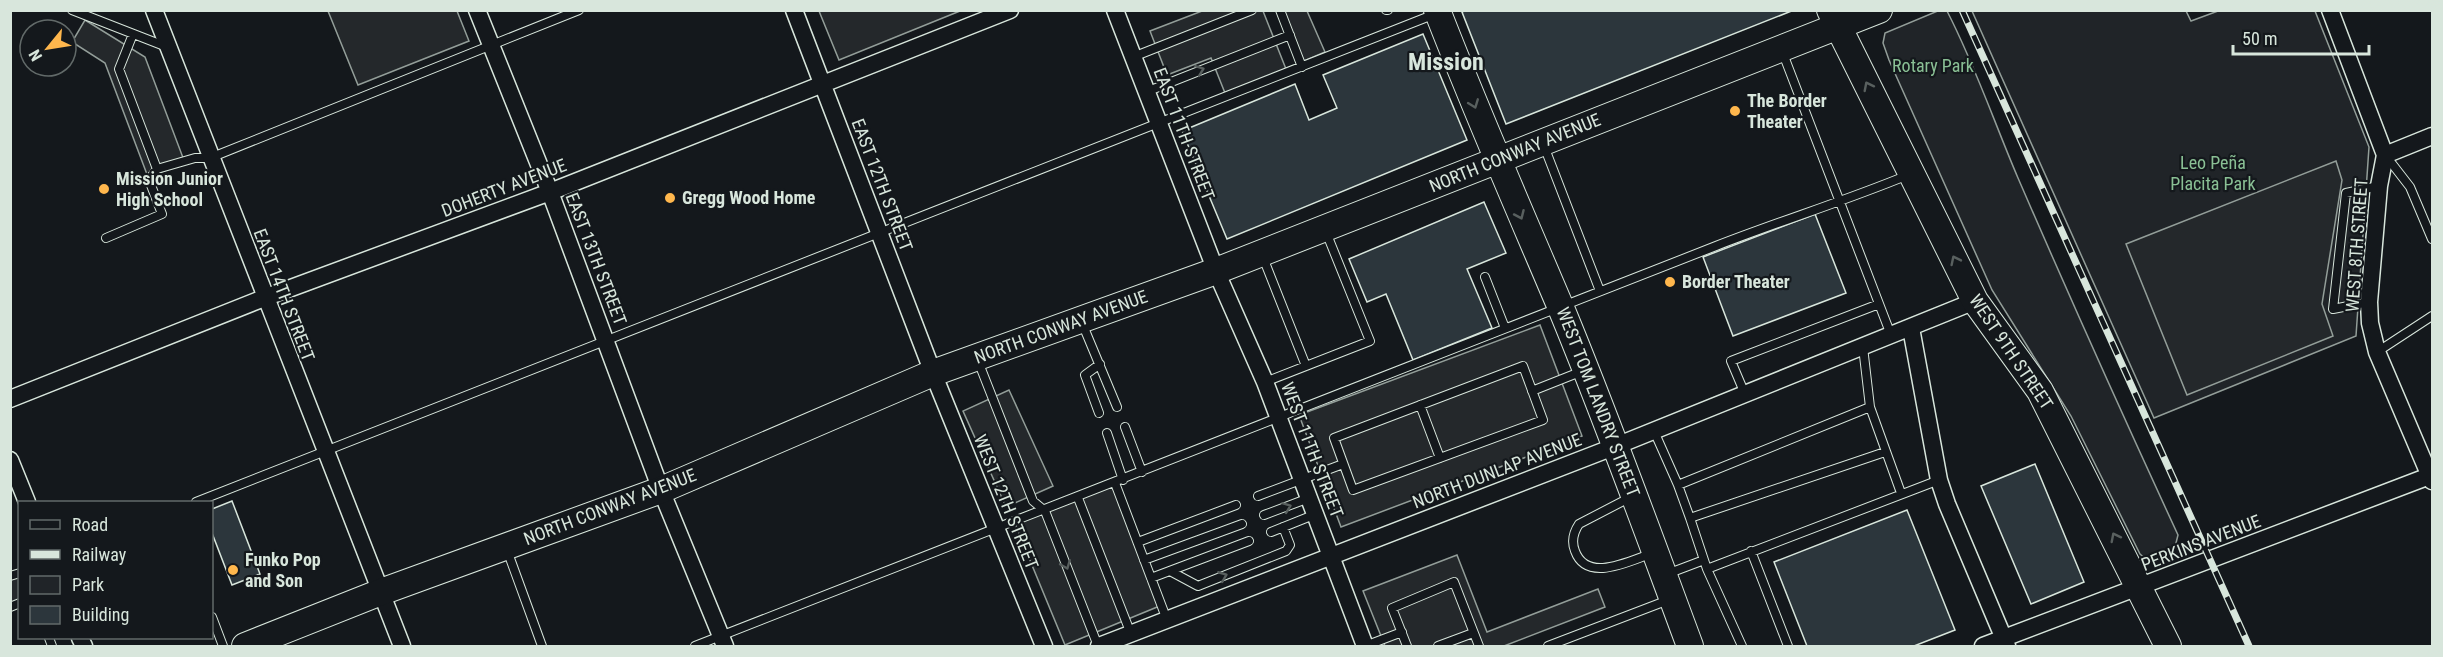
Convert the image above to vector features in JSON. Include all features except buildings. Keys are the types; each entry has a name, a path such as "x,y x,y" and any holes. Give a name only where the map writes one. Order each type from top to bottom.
{"main road":[{"name":"NORTH CONWAY AVENUE","path":"245,646 381,592 661,490 933,373 1216,271 1542,143 1780,48 1834,18 1879,10"},
{"name":"WEST TOM LANDRY STREET","path":"1438,12 1496,161 1586,370 1690,646"},
{"name":"WEST 9TH STREET","path":"1834,18 1975,301 2040,391 2168,646"}],"street":[{"name":"EAST 14TH STREET","path":"154,10 402,646"},
{"name":"EAST 13TH STREET","path":"477,10 550,192 661,490 723,641"},
{"name":"EAST 12TH STREET","path":"794,10 933,373"},
{"name":"DOHERTY AVENUE","path":"10,399 264,297 550,192 1010,10"},
{"name":"EAST 11TH STREET","path":"1115,10 1216,271"},
{"name":"WEST 8TH STREET","path":"2330,10 2385,155 2379,186 2368,302 2377,352 2432,477"},
{"path":"2385,155 2433,136"},
{"name":"WEST 11TH STREET","path":"1216,271 1265,382 1365,646"},
{"name":"NORTH DUNLAP AVENUE","path":"1099,646 1616,446 1975,301"},
{"path":"1911,328 1939,480 2006,643"},
{"name":"WEST 12TH STREET","path":"933,373 1044,646"},
{"path":"10,460 27,501"},
{"name":"PERKINS AVENUE","path":"1983,646 2006,643 2140,587 2432,477"}],"lane":[{"path":"72,10 168,48"},
{"path":"106,238 162,214 149,180 157,169 195,158 210,158 579,10"},
{"path":"1133,57 1252,10"},
{"path":"1280,10 1302,67"},
{"path":"199,501 879,232 1160,125 1438,12"},
{"path":"133,34 119,69 157,169"},
{"path":"1146,92 1290,35"},
{"path":"1780,48 1891,336"},
{"path":"1542,143 1600,291"},
{"path":"2385,155 2410,187 2433,239"},
{"path":"695,646 723,641 1278,417 1796,215 1840,203 1911,173"},
{"path":"2368,302 2333,309 2346,193 2379,186"},
{"path":"1265,382 1370,341 1325,228"},
{"path":"1261,253 1306,366"},
{"path":"1485,277 1505,328"},
{"path":"1745,394 1731,361 1879,304"},
{"path":"2377,352 2433,316"},
{"path":"1080,320 1117,407"},
{"path":"1863,347 1870,407 1901,493"},
{"path":"977,357 1032,501 1045,511 1099,646"},
{"path":"1099,413 1085,375 1100,364"},
{"path":"1523,366 1532,391 1543,420 1353,490 1334,438 1523,366"},
{"path":"1532,391 1586,370"},
{"path":"1420,405 1440,458"},
{"path":"1678,485 1870,407"},
{"path":"1125,427 1142,472"},
{"path":"1654,431 1678,485 1706,564 1742,646"},
{"path":"1107,433 1137,542 1167,620"},
{"path":"1690,518 1885,452"},
{"path":"1258,496 1343,464"},
{"path":"1548,646 1664,575 1751,551 1939,480"},
{"path":"1634,496 1579,524 1573,532 1574,550 1584,563 1599,569 1664,575"},
{"path":"1078,498 1131,634"},
{"path":"1264,515 1310,498"},
{"path":"1137,542 1236,505"},
{"path":"1271,532 1316,514"},
{"path":"1144,560 1242,524"},
{"path":"1170,571 1198,586 1286,551 1290,545 1283,527"},
{"path":"1151,578 1249,541"},
{"path":"506,546 542,646"},
{"path":"1751,551 1788,646"},
{"path":"1407,646 1392,608 1454,582 1479,646"},
{"path":"213,620 223,646"},
{"path":"1365,646 1402,632"},
{"path":"1438,646 1473,633"}],"green space":[{"name":"Rotary Park","path":"1940,10 1947,11 1967,52 2009,157 2178,535 2173,555 2148,561 2140,554 2071,416 1992,290 1889,60 1883,43 1885,33"},
{"name":"Leo Peña Placita Park","path":"1972,11 2186,11 2191,21 2218,11 2315,11 2369,147 2356,336 2154,418"}],"shaded area":[{"path":"328,11 457,11 469,41 358,85"},
{"path":"819,11 960,11 839,60"},
{"path":"1202,11 1263,11 1286,69 1225,93 1211,58 1167,75 1150,31"},
{"path":"1282,11 1307,11 1325,52 1304,61"},
{"path":"85,20 145,57 185,163 148,177 105,63 78,46 78,32"},
{"path":"2336,161 2342,180 2322,304 2333,336 2187,395 2126,244"},
{"path":"1540,325 1582,436 1341,527 1299,415"},
{"path":"1009,390 1053,486 1006,507 963,411"},
{"path":"1112,484 1162,605 1065,645 1015,524"},
{"path":"1457,555 1487,632 1598,589 1605,607 1504,646 1385,646 1363,591"},
{"path":"18,576 18,601 10,604 10,579"}],"railway":[{"path":"1962,10 2249,646"}],"place":[{"name":"The Border Theater","path":"1735,111"},
{"name":"Mission Junior High School","path":"104,189"},
{"name":"Gregg Wood Home","path":"670,198"},
{"name":"Border Theater","path":"1670,282"},
{"name":"Funko Pop and Son","path":"233,570"}],"district":[{"name":"Mission","path":"1446,62"}]}
